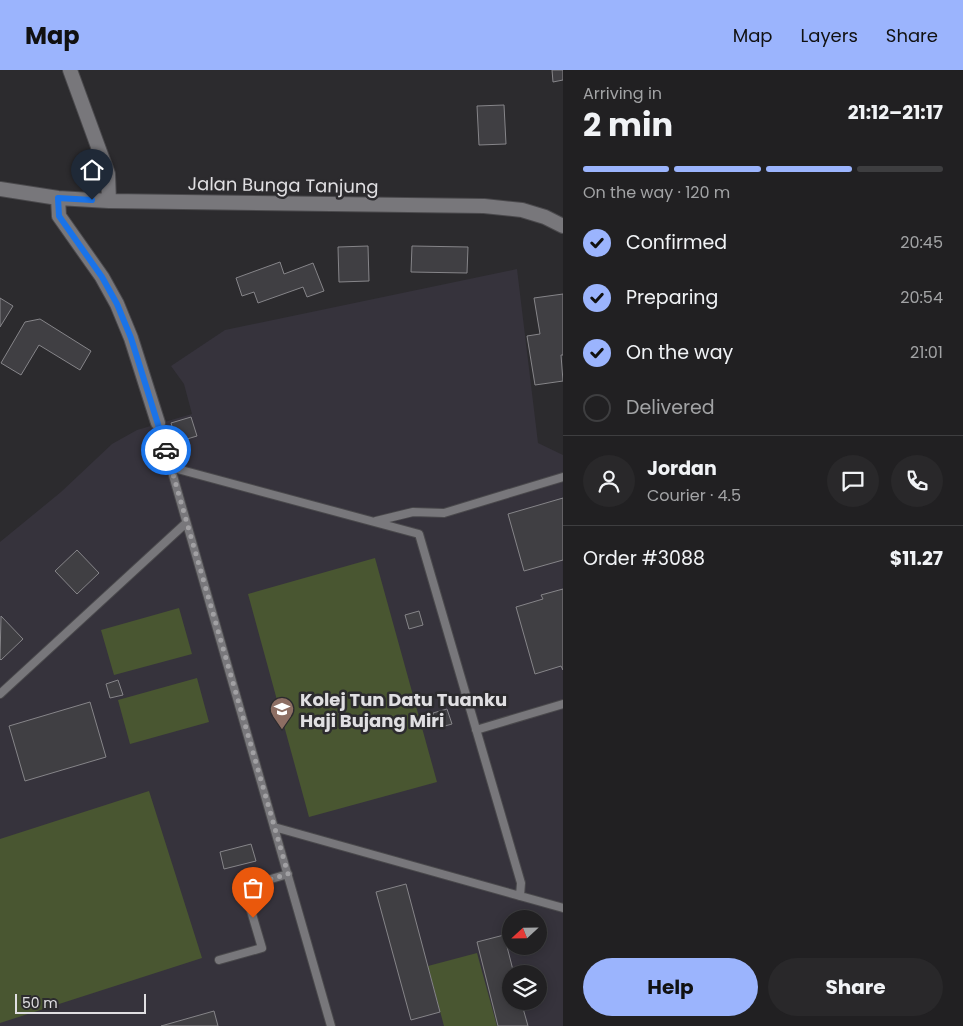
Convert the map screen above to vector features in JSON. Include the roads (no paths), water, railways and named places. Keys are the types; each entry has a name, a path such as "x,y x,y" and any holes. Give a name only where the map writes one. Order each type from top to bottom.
{"street":[{"path":"70,70 108,174 109,201"},
{"name":"Jalan Bunga Tanjung","path":"0,190 58,198 109,201 484,206 522,210 563,226"},
{"path":"58,198 59,216 102,277 117,304 131,338 158,423"}],"lane":[{"path":"158,423 331,1026"},
{"path":"170,467 419,534 521,883 520,896"},
{"path":"374,521 413,512 444,512 563,477"},
{"path":"0,694 186,523"},
{"path":"476,730 563,704"},
{"path":"274,827 563,908"},
{"path":"220,960 262,948 244,887 288,874"}],"place":[{"name":"Kolej Tun Datu Tuanku Haji Bujang Miri","path":"282,730"}]}
